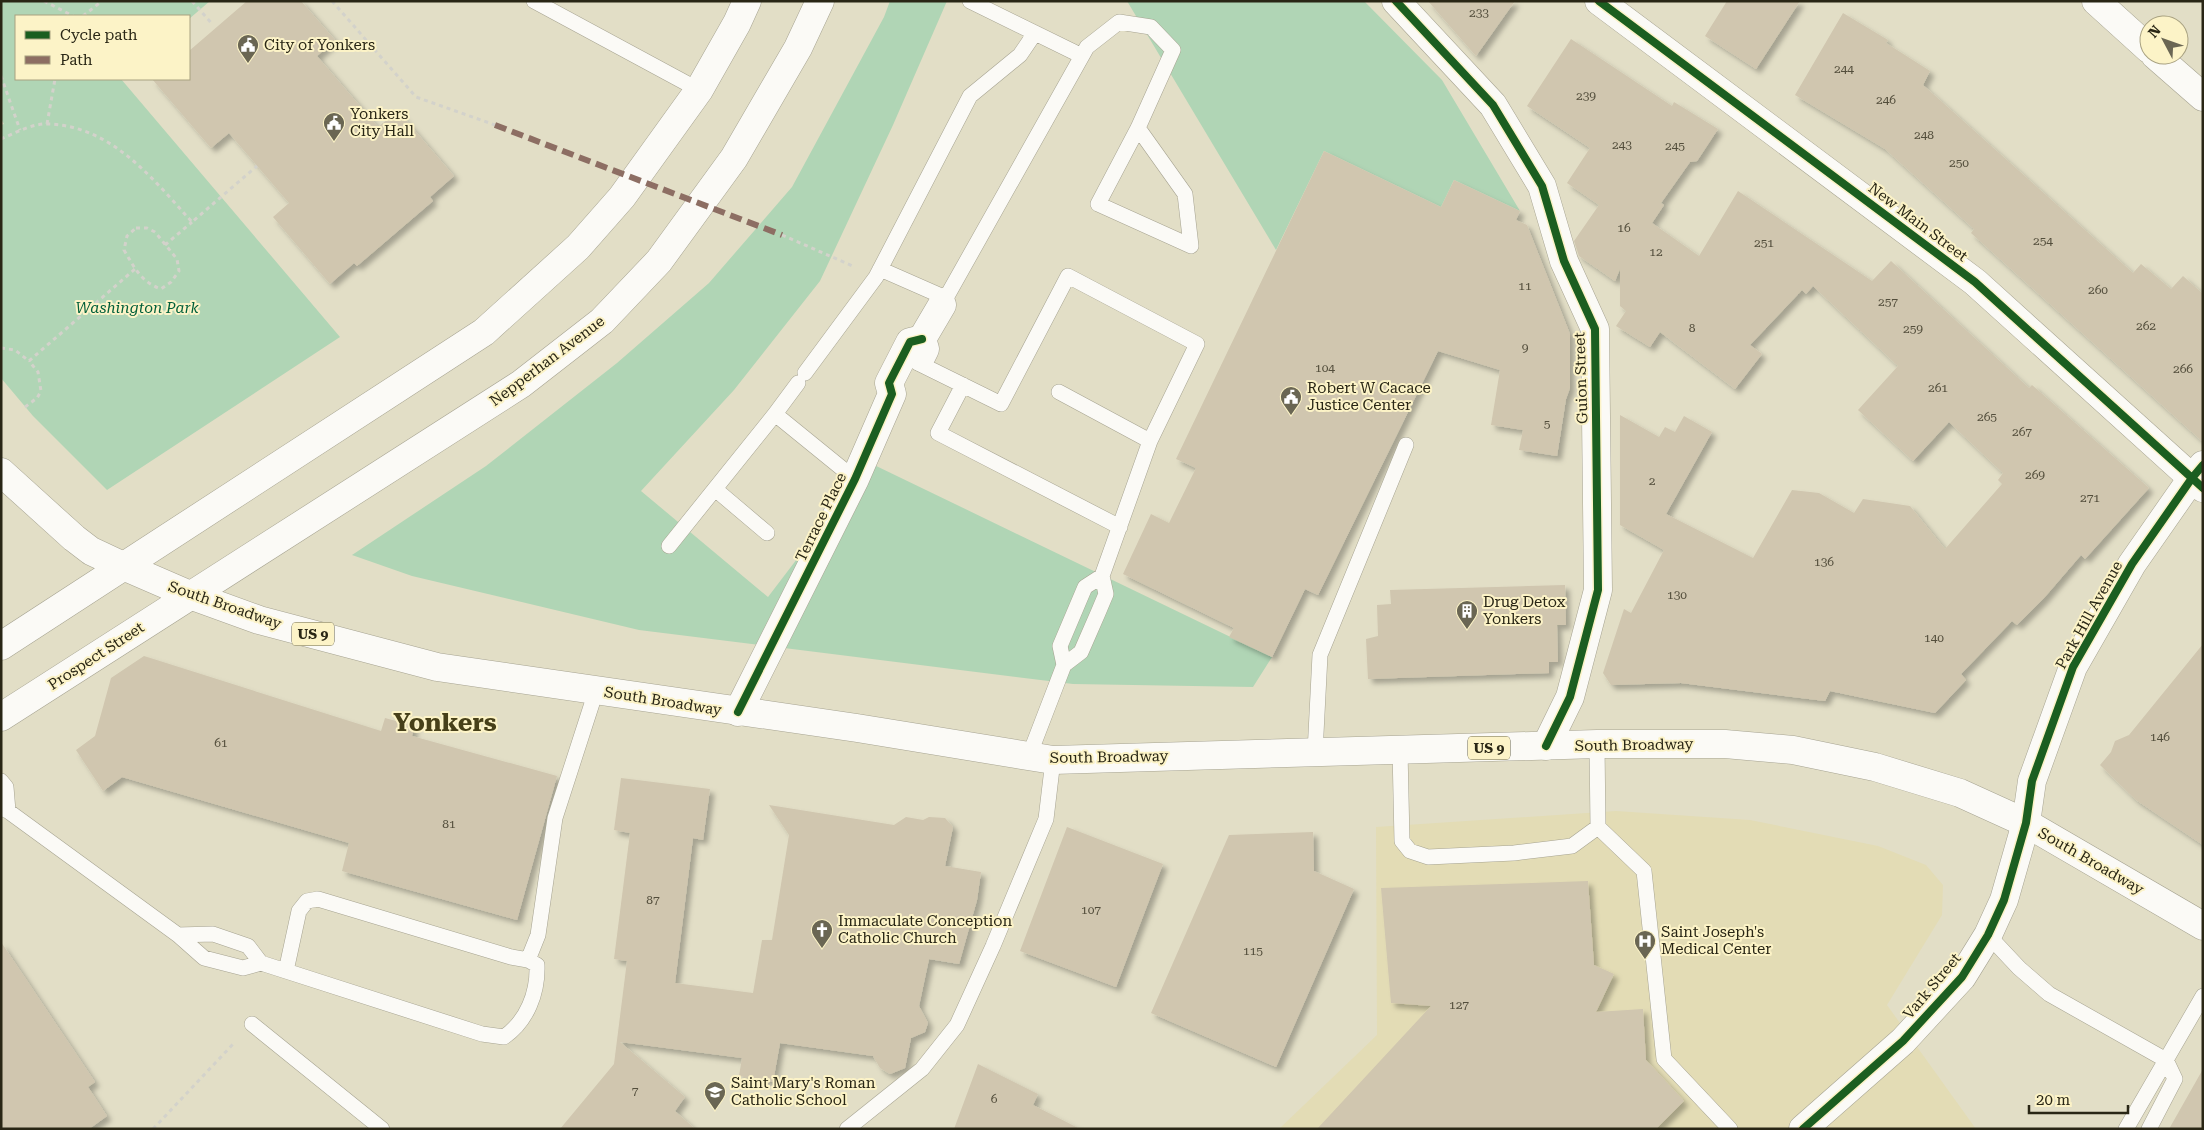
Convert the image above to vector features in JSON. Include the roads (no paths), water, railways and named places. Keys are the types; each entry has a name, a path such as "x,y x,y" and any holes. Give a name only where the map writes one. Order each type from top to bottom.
{"main road":[{"path":"1,646 484,332 584,240 622,197 699,90 737,23 747,1"},
{"name":"Nepperhan Avenue","path":"190,595 521,384 602,321 659,261 734,158 798,48 820,1"},
{"name":"Guion Street","path":"1396,1 1493,105 1542,186 1564,261 1595,329 1598,590 1570,697 1546,746"},
{"name":"New Main Street","path":"1599,1 1976,282 2199,477"},
{"path":"2096,1 2139,40"},
{"path":"2167,65 2203,97"},
{"name":"Terrace Place","path":"738,712 855,479 892,394 890,383 910,342 920,351 944,302"},
{"name":"South Broadway","path":"1,472 74,538 91,550 123,566 190,595 259,620 437,667 857,728 1041,758 1315,753 1597,744 1725,744 1793,750 1875,767 1960,793 2026,823 2203,926"},
{"name":"Park Hill Avenue","path":"2026,823 2032,781 2073,667 2132,564 2199,477"},
{"name":"Prospect Street","path":"1,717 190,595"},
{"name":"Vark Street","path":"1803,1129 1903,1041 1962,977 1988,935 2004,900 2026,823"}],"lane":[{"path":"534,1 699,90"},
{"path":"970,1 1082,56"},
{"path":"880,269 944,302 1087,47 1118,22 1150,27 1173,50 1138,128 1098,204 1191,246 1185,194 1138,128"},
{"path":"669,546 775,414 880,269 970,96 1020,55 1035,33"},
{"path":"920,351 962,385 1001,404 1068,276 1197,344 1150,441 1102,576 1106,594 1098,614 1081,652 1064,664"},
{"path":"962,385 938,433 1120,527"},
{"path":"1059,392 1150,441"},
{"path":"775,414 855,479"},
{"path":"1315,753 1320,655 1406,445"},
{"path":"714,489 767,533"},
{"path":"847,1129 922,1069 957,1025 993,946 1046,819 1041,758 1064,664 1060,646 1086,587 1102,576"},
{"path":"528,960 538,935 555,818 596,691"},
{"path":"1597,744 1598,827 1644,871 1664,1059 1730,1129"},
{"path":"1400,750 1402,842 1410,851 1428,856 1514,853 1572,846 1598,827"},
{"path":"1,781 6,787 5,809 178,935 204,958 243,968 261,962"},
{"path":"178,935 213,934 248,946 261,962 286,971 482,1034 504,1038 516,1029 526,1015 538,978 537,965 528,960 511,957 318,899 307,901 299,911 286,971"},
{"path":"1988,935 2019,968 2048,994 2166,1060 2174,1079 2149,1129"},
{"path":"2126,1129 2203,996"},
{"path":"252,1024 382,1129"}],"place":[{"name":"City of Yonkers","path":"248,64"},
{"name":"Yonkers City Hall","path":"334,142"},
{"name":"Robert W Cacace Justice Center","path":"1291,416"},
{"name":"Drug Detox Yonkers","path":"1467,630"},
{"name":"Immaculate Conception Catholic Church","path":"822,949"},
{"name":"Saint Joseph's Medical Center","path":"1645,960"},
{"name":"Saint Mary's Roman Catholic School","path":"715,1111"}],"district":[{"name":"Yonkers","path":"445,722"}],"park label":[{"name":"Washington Park","path":"137,308"}]}
